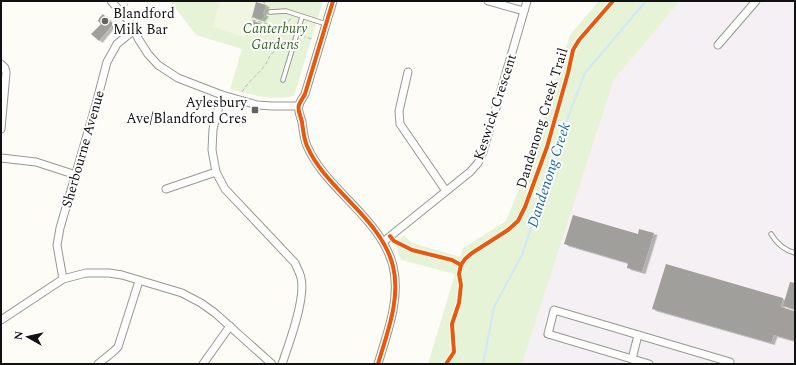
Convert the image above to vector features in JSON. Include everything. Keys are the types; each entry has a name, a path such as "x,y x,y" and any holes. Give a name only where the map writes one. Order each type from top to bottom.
{"street":[{"path":"111,1 134,30 148,54 169,73 222,95 258,105 299,106"},
{"path":"333,1 305,94 299,106 303,133 312,156 383,242 393,267 396,289 393,310 378,364"},
{"path":"488,1 524,12"},
{"name":"Keswick Crescent","path":"383,242 470,172 478,163 483,152 527,1"},
{"path":"718,46 756,1"},
{"name":"Sherbourne Avenue","path":"62,279 57,245 60,228 96,104 106,62 117,44 134,30"},
{"path":"1,64 5,68 6,73 1,129"},
{"path":"408,72 398,110 400,124 446,191"},
{"path":"222,95 213,129 212,150 216,172 225,189 295,263 301,278 302,292 298,313 282,364"},
{"path":"1,158 36,162 76,175"},
{"path":"166,189 216,172"},
{"path":"1,320 62,279 96,272 122,275 182,293 192,298 208,308 230,326 272,364"},
{"path":"98,364 114,352 118,347 139,281"},
{"path":"649,364 548,334 554,310 730,362 729,364"},
{"path":"203,364 230,326"},
{"path":"632,359 638,335"}],"lane":[{"path":"270,12 286,11 326,24"},
{"path":"283,80 302,17"},
{"path":"771,234 774,240 786,251 795,254"}],"path":[{"path":"262,1 266,4 270,12"},
{"path":"278,30 286,25 293,14"},
{"path":"242,93 251,79 256,77 267,63 270,54 275,51 279,44 282,35 276,26 252,20 252,17"}],"shaded area":[{"path":"680,1 795,1 795,364 522,364 614,80"}],"green space":[{"name":"Canterbury Gardens","path":"170,1 323,1 294,96 270,98 230,89 242,49 196,35"},
{"path":"220,1 256,2 245,37 212,27"},
{"path":"599,1 680,1 614,80 522,364 428,364 455,274 401,260 397,249 398,241 404,235 412,243 460,257 463,248 506,221 528,167 570,35"}],"building":[{"path":"256,2 266,5 263,14 265,14 262,20 252,17"},
{"path":"103,14 113,24 99,41 91,34 101,24 98,21"},
{"path":"253,21 262,24 260,30 252,27"},
{"path":"573,215 638,234 639,229 654,233 642,272 627,268 628,263 564,244"},
{"path":"666,264 783,298 781,307 794,311 794,309 783,306 790,282 795,283 795,341 774,335 771,343 652,309"}],"waterway":[{"name":"Dandenong Creek","path":"483,364 494,307 522,255 568,117 585,73 646,1"}],"cycle path":[{"path":"333,1 305,94 299,104 298,109 307,146 316,162 327,177 377,233 387,249 393,266 395,278 394,303 389,328 378,364"},
{"name":"Dandenong Creek Trail","path":"446,364 454,352 452,324 459,303 461,285 459,274 461,265 472,253 508,230 518,221 525,207 547,147 573,50 579,40 613,1"},
{"path":"390,236 394,241 412,250 452,260 461,265"}],"place":[{"name":"Blandford Milk Bar","path":"105,21"},
{"name":"Aylesbury Ave/Blandford Cres","path":"255,110"}]}
